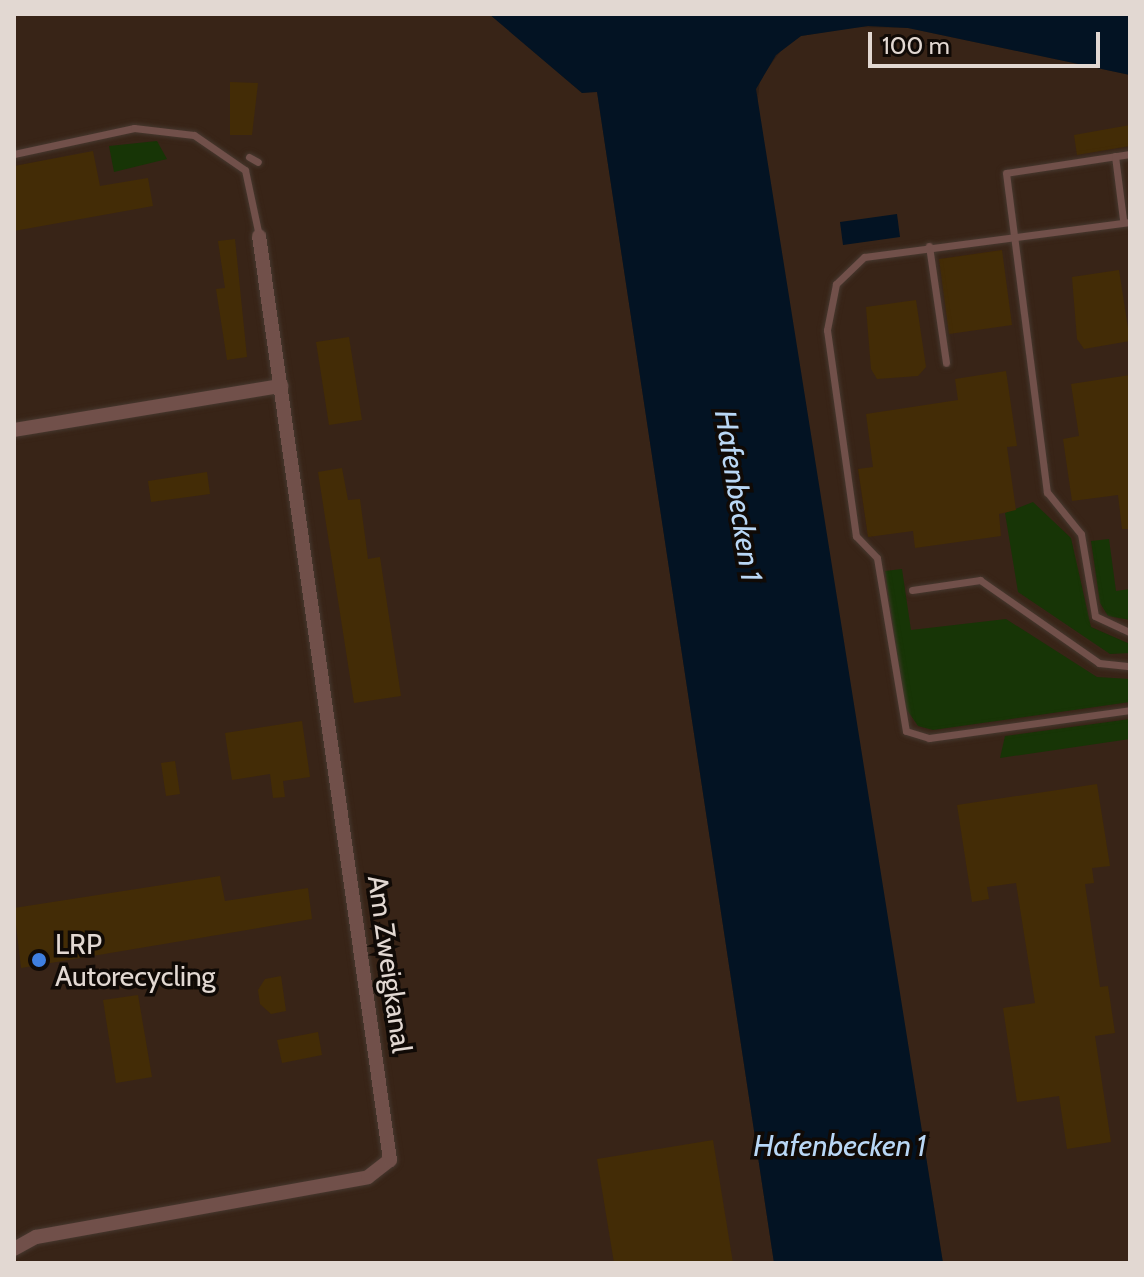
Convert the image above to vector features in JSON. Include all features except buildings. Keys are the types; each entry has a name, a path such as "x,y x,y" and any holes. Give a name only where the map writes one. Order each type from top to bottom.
{"street":[{"name":"Am Zweigkanal","path":"14,1249 36,1237 368,1177 390,1160 259,236"},
{"path":"14,430 281,386"}],"lane":[{"path":"14,154 134,128 194,135 245,170 259,236"},
{"path":"1130,154 1006,173 1047,492 1081,534 1095,616 1130,632"},
{"path":"1115,156 1126,221 929,246 853,263 836,284 827,323 856,536 877,558 901,722 913,736 929,738 1130,710"},
{"path":"249,157 258,162"},
{"path":"929,246 946,363"},
{"path":"912,590 980,580 1099,663 1130,666"}],"shaded area":[{"path":"14,14 490,14 582,93 597,91 774,1263 14,1263"},
{"path":"855,27 908,28 1130,75 1130,1263 943,1263 756,117 760,79 783,48 801,36"}],"green space":[{"path":"157,141 167,159 114,172 109,146"},
{"path":"1033,502 1071,538 1091,627 1130,644 1130,653 1110,654 1018,592 1005,513"},
{"path":"1109,539 1116,591 1130,589 1130,620 1108,616 1100,603 1091,541"},
{"path":"902,569 911,630 1006,619 1097,677 1130,679 1130,702 933,730 918,726 905,707 885,571"},
{"path":"1130,719 1130,739 1000,758 1005,736"}],"water":[{"name":"Hafenbecken 1","path":"489,14 1130,14 1130,75 908,28 868,26 801,36 776,55 756,89 943,1263 774,1263 597,92 582,93"},
{"path":"897,214 900,237 843,245 840,222"}],"place":[{"name":"LRP Autorecycling","path":"39,960"}]}
